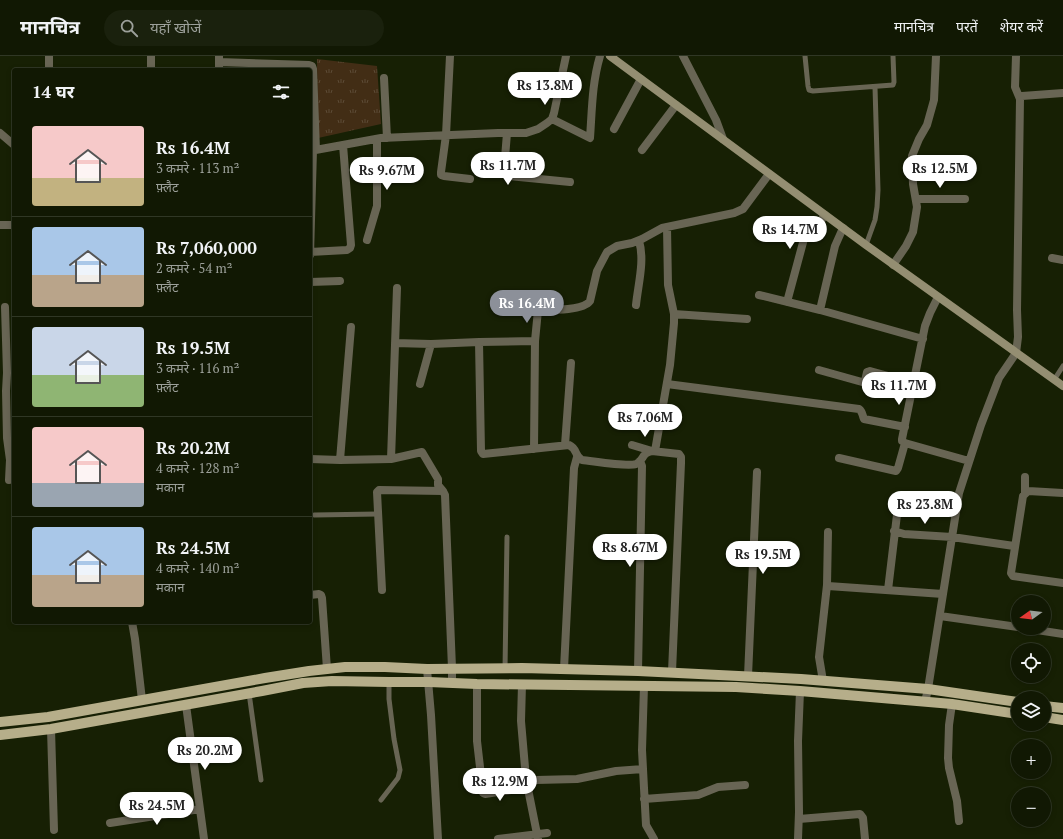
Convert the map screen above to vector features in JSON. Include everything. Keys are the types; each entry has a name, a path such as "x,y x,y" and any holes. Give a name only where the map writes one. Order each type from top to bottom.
{"main road":[{"path":"610,56 893,265 1063,386"},
{"path":"0,722 48,717 265,678 345,667 505,668 672,672 928,689 1011,701"},
{"path":"0,735 51,729 303,683 332,681 736,687 952,704 1011,713"},
{"path":"1051,707 1063,708"},
{"path":"1051,718 1063,720"}],"street":[{"path":"49,56 49,68"},
{"path":"150,56 151,68"},
{"path":"450,56 446,135 440,172 444,176 470,179"},
{"path":"313,150 387,138 532,132 552,119 566,56"},
{"path":"552,119 590,138 593,92 600,56"},
{"path":"683,56 716,120 723,139"},
{"path":"893,265 906,246 913,232 917,207 913,184 912,156 919,139 928,124 934,100 936,56"},
{"path":"925,702 959,493 981,425 999,378 1016,353 1018,337 1017,310 1020,99 1015,87 1016,56"},
{"path":"219,63 312,66 312,184"},
{"path":"384,78 387,138"},
{"path":"614,129 641,79"},
{"path":"1020,99 1022,96 1063,93"},
{"path":"642,150 676,105"},
{"path":"0,133 12,143"},
{"path":"507,133 505,174 509,176 570,182"},
{"path":"367,240 377,206 377,139"},
{"path":"312,253 347,250 352,245 343,145"},
{"path":"534,449 538,310 562,310 587,305 590,301 597,271 607,252 617,246 639,241 657,230 740,211 769,174"},
{"path":"916,199 965,199"},
{"path":"787,302 805,235 820,222 825,215"},
{"path":"0,225 12,225"},
{"path":"654,451 670,366 674,314 668,285 667,227"},
{"path":"820,310 835,246 843,228"},
{"path":"636,305 642,251 639,241"},
{"path":"1052,258 1063,260"},
{"path":"312,282 340,281"},
{"path":"390,459 397,288"},
{"path":"759,295 820,310 923,339"},
{"path":"938,297 925,326 902,442 969,461"},
{"path":"5,307 11,374 6,391 7,438 10,460 9,480"},
{"path":"674,314 747,319"},
{"path":"340,460 351,327"},
{"path":"395,344 536,341"},
{"path":"479,342 482,453 485,455 569,445 574,448 577,457 574,468 564,669"},
{"path":"420,384 431,344"},
{"path":"565,445 571,363"},
{"path":"819,370 862,382 865,381 868,372 870,371 914,383"},
{"path":"667,384 859,409 866,420 904,427"},
{"path":"839,458 896,471 905,442"},
{"path":"632,445 654,451 676,453 681,457 672,672"},
{"path":"577,457 582,460 630,465 638,464 645,454 654,451"},
{"path":"312,459 390,459 422,452 438,478 438,485 445,495 452,683"},
{"path":"638,671 642,466 640,461"},
{"path":"748,676 757,472"},
{"path":"1025,477 1025,493 1023,496 1014,546 1011,573 1012,575 1063,583"},
{"path":"382,590 376,493 378,491 443,491"},
{"path":"1025,493 1028,491 1063,493"},
{"path":"888,590 899,498"},
{"path":"894,531 904,534 952,537 1014,546"},
{"path":"823,681 819,657 827,585 828,532"},
{"path":"827,585 830,587 943,594"},
{"path":"312,595 319,594 322,598 327,669"},
{"path":"940,616 1011,626"},
{"path":"132,624 142,700"},
{"path":"1051,632 1063,634"},
{"path":"428,668 438,839"},
{"path":"477,684 477,741 483,793 485,794 518,789 524,785 526,779"},
{"path":"522,684 521,721 526,779 538,837"},
{"path":"644,686 642,750 644,799 646,825 654,839"},
{"path":"798,839 798,741 800,691"},
{"path":"952,704 949,725 948,758 957,801 959,821"},
{"path":"186,705 204,839"},
{"path":"51,729 54,830"},
{"path":"526,779 577,779 616,771 643,769"},
{"path":"644,799 698,795 718,788 745,785"},
{"path":"110,823 200,809"},
{"path":"799,819 860,814 863,818 865,839"},
{"path":"498,839 538,837 547,833"}],"lane":[{"path":"805,56 809,90 813,91 892,85 894,82 893,56"},
{"path":"866,245 875,220 878,190 875,87"},
{"path":"1054,380 1063,366"},
{"path":"314,515 378,514"},
{"path":"505,668 506,537"},
{"path":"381,800 398,778 400,770 394,739 389,682"},
{"path":"249,694 261,780"}],"green space":[{"path":"317,59 377,66 381,124 318,138"}]}
